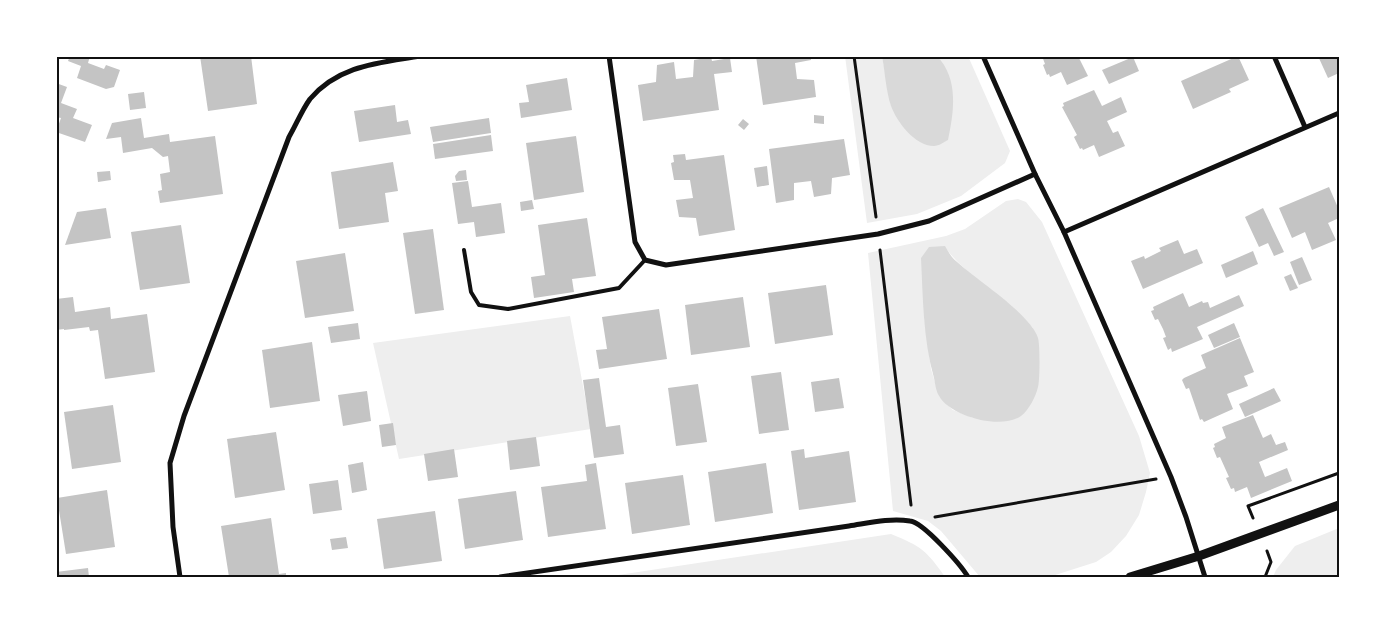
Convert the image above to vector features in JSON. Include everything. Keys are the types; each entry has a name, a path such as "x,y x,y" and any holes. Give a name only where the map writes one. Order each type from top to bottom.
{"street":[{"path":"180,577 173,527 170,463 184,416 289,136 310,100 334,77 366,65 420,56"},
{"path":"610,56 635,242 645,260 666,265 878,234 929,221 1035,174"},
{"path":"983,56 1035,174 1064,232 1171,477 1205,577"},
{"path":"1274,56 1305,127"},
{"path":"1064,232 1339,113"},
{"path":"1130,577 1199,556 1339,505"},
{"path":"500,577 883,520 913,521 936,539 968,577"}],"lane":[{"path":"464,250 471,292 479,305 508,309 619,288 645,260"}],"path":[{"path":"854,56 913,521 1171,477"},
{"path":"1248,506 1339,473"}],"shaded area":[{"path":"845,56 882,56 891,105 940,59 937,56 968,56 1010,151 1005,163 961,196 917,214 867,223"},
{"path":"882,56 937,56 944,65 952,85 953,107 948,140 936,146 927,145 914,138 902,126 889,100"},
{"path":"1018,199 1026,202 1042,222 1139,436 1150,473 1139,515 1126,536 1111,552 1096,562 1049,577 980,577 941,531 928,521 893,511 868,253 946,236 965,229 1006,201","holes":["944,246 954,258 1012,307 1033,328 973,418 953,410 939,396 931,369 924,316"]},
{"path":"945,246 954,259 1025,318 1038,338 1039,383 1037,391 1027,410 1013,420 1002,422 990,421 965,415 945,403 937,392 930,363 926,333 921,258 929,247"},
{"path":"570,316 591,429 399,459 373,343"},
{"path":"1339,528 1339,577 1273,577 1276,570 1295,546"},
{"path":"891,534 917,546 928,555 945,577 605,577"}],"building":[{"path":"70,56 90,56 88,63 104,69 106,65 120,70 114,87 106,89 77,78 81,66 68,61"},
{"path":"200,56 251,56 257,104 208,111"},
{"path":"756,56 811,56 811,60 795,63 797,79 814,80 816,97 763,105"},
{"path":"1042,56 1078,56 1088,76 1067,85 1061,72 1050,77 1049,74 1047,75"},
{"path":"1238,56 1249,80 1229,89 1231,92 1193,109 1181,81"},
{"path":"1318,56 1339,56 1339,73 1328,78"},
{"path":"711,57 712,61 730,58 732,72 714,74 719,110 643,121 638,85 656,82 657,65 674,62 676,79 693,77 694,60"},
{"path":"1133,57 1139,71 1109,84 1102,70"},
{"path":"567,78 572,110 521,118 519,103 529,102 526,85"},
{"path":"56,83 67,87 61,103 77,109 73,118 92,125 85,142 56,132 61,118 56,117"},
{"path":"1094,90 1102,106 1121,97 1127,112 1107,121 1113,133 1118,131 1125,146 1099,157 1094,145 1083,150 1082,148 1080,149 1074,137 1077,135 1062,107 1064,106 1063,103"},
{"path":"144,92 146,108 130,110 128,94"},
{"path":"395,105 397,122 408,120 411,134 359,142 354,111"},
{"path":"814,115 824,116 824,124 814,123"},
{"path":"141,118 144,138 169,134 170,142 215,136 223,194 160,203 158,191 162,190 160,174 170,172 168,156 163,157 152,148 123,153 121,137 106,139 112,123"},
{"path":"489,118 491,133 433,142 430,127"},
{"path":"743,119 749,124 744,130 738,125"},
{"path":"491,135 493,151 435,159 433,144"},
{"path":"576,136 584,192 534,200 526,143"},
{"path":"844,139 850,175 832,178 831,194 814,197 811,181 794,183 794,200 776,203 769,149"},
{"path":"685,154 686,160 724,155 735,230 699,236 696,218 679,217 676,200 693,198 690,180 674,180 671,163 674,162 673,155"},
{"path":"393,162 398,191 385,193 389,222 339,229 331,172"},
{"path":"767,166 769,185 757,187 754,168"},
{"path":"466,170 467,180 456,181 455,176 459,171"},
{"path":"110,171 111,180 98,182 97,172"},
{"path":"468,181 472,207 501,203 505,233 476,237 474,222 458,224 452,183"},
{"path":"1329,187 1339,210 1339,218 1328,223 1336,240 1312,250 1305,232 1292,238 1279,208"},
{"path":"532,200 534,209 521,211 520,202"},
{"path":"106,208 111,238 65,245 77,212"},
{"path":"1263,208 1284,252 1274,256 1268,243 1259,247 1245,217"},
{"path":"587,218 596,276 572,279 574,292 534,298 531,277 545,275 538,225"},
{"path":"181,225 190,283 140,290 131,232"},
{"path":"433,229 444,310 415,314 403,233"},
{"path":"1178,240 1184,254 1197,249 1203,263 1143,289 1131,261 1144,256 1145,259 1161,251 1159,248"},
{"path":"1253,251 1258,264 1226,278 1221,265"},
{"path":"345,253 354,311 305,318 296,261"},
{"path":"1302,257 1312,280 1299,285 1290,262"},
{"path":"1291,274 1298,288 1290,291 1284,277"},
{"path":"826,285 833,335 775,344 768,293"},
{"path":"1183,293 1189,307 1202,301 1203,303 1208,302 1210,308 1239,295 1244,306 1197,327 1203,339 1172,352 1171,348 1168,350 1163,338 1166,337 1163,329 1158,319 1155,320 1151,311 1154,310 1153,307"},
{"path":"73,297 75,312 110,307 111,319 147,314 155,372 105,379 98,330 90,331 89,327 56,330 56,299"},
{"path":"743,297 750,347 691,355 685,305"},
{"path":"659,309 667,359 599,369 596,350 607,349 602,317"},
{"path":"358,323 360,339 331,343 328,327"},
{"path":"1234,323 1240,337 1214,348 1208,335"},
{"path":"1240,338 1254,372 1244,376 1248,386 1227,394 1233,409 1204,422 1202,419 1200,420 1189,388 1186,389 1182,380 1206,368 1201,355"},
{"path":"312,342 320,401 270,408 262,350"},
{"path":"781,372 789,430 759,434 751,376"},
{"path":"599,378 606,427 620,425 624,454 594,458 583,380"},
{"path":"839,378 844,408 815,412 811,382"},
{"path":"698,384 707,442 676,446 668,388"},
{"path":"1274,388 1281,401 1245,417 1239,404"},
{"path":"367,391 371,421 343,426 338,395"},
{"path":"113,405 121,462 72,469 64,412"},
{"path":"1253,415 1263,438 1271,434 1276,445 1285,442 1288,450 1259,462 1265,477 1287,468 1292,481 1251,498 1247,487 1235,492 1234,488 1231,489 1226,478 1229,477 1220,457 1217,458 1213,448 1215,447 1214,444 1226,438 1222,427"},
{"path":"393,423 396,445 382,447 379,425"},
{"path":"276,432 285,490 235,498 227,439"},
{"path":"536,437 540,466 510,470 507,441"},
{"path":"454,449 458,477 428,481 424,454"},
{"path":"804,449 805,458 849,451 856,502 799,510 791,451"},
{"path":"363,462 367,490 352,493 348,465"},
{"path":"596,463 606,529 548,537 541,487 587,481 585,465"},
{"path":"766,463 773,513 715,522 708,472"},
{"path":"683,475 690,525 632,534 625,483"},
{"path":"338,480 342,510 313,514 309,484"},
{"path":"107,490 115,547 66,554 57,498"},
{"path":"516,491 523,540 465,549 458,499"},
{"path":"435,511 442,561 384,569 377,519"},
{"path":"271,518 279,574 286,573 286,577 229,577 221,526"},
{"path":"346,537 348,548 332,550 330,539"},
{"path":"88,568 89,577 56,577 56,572"}]}
